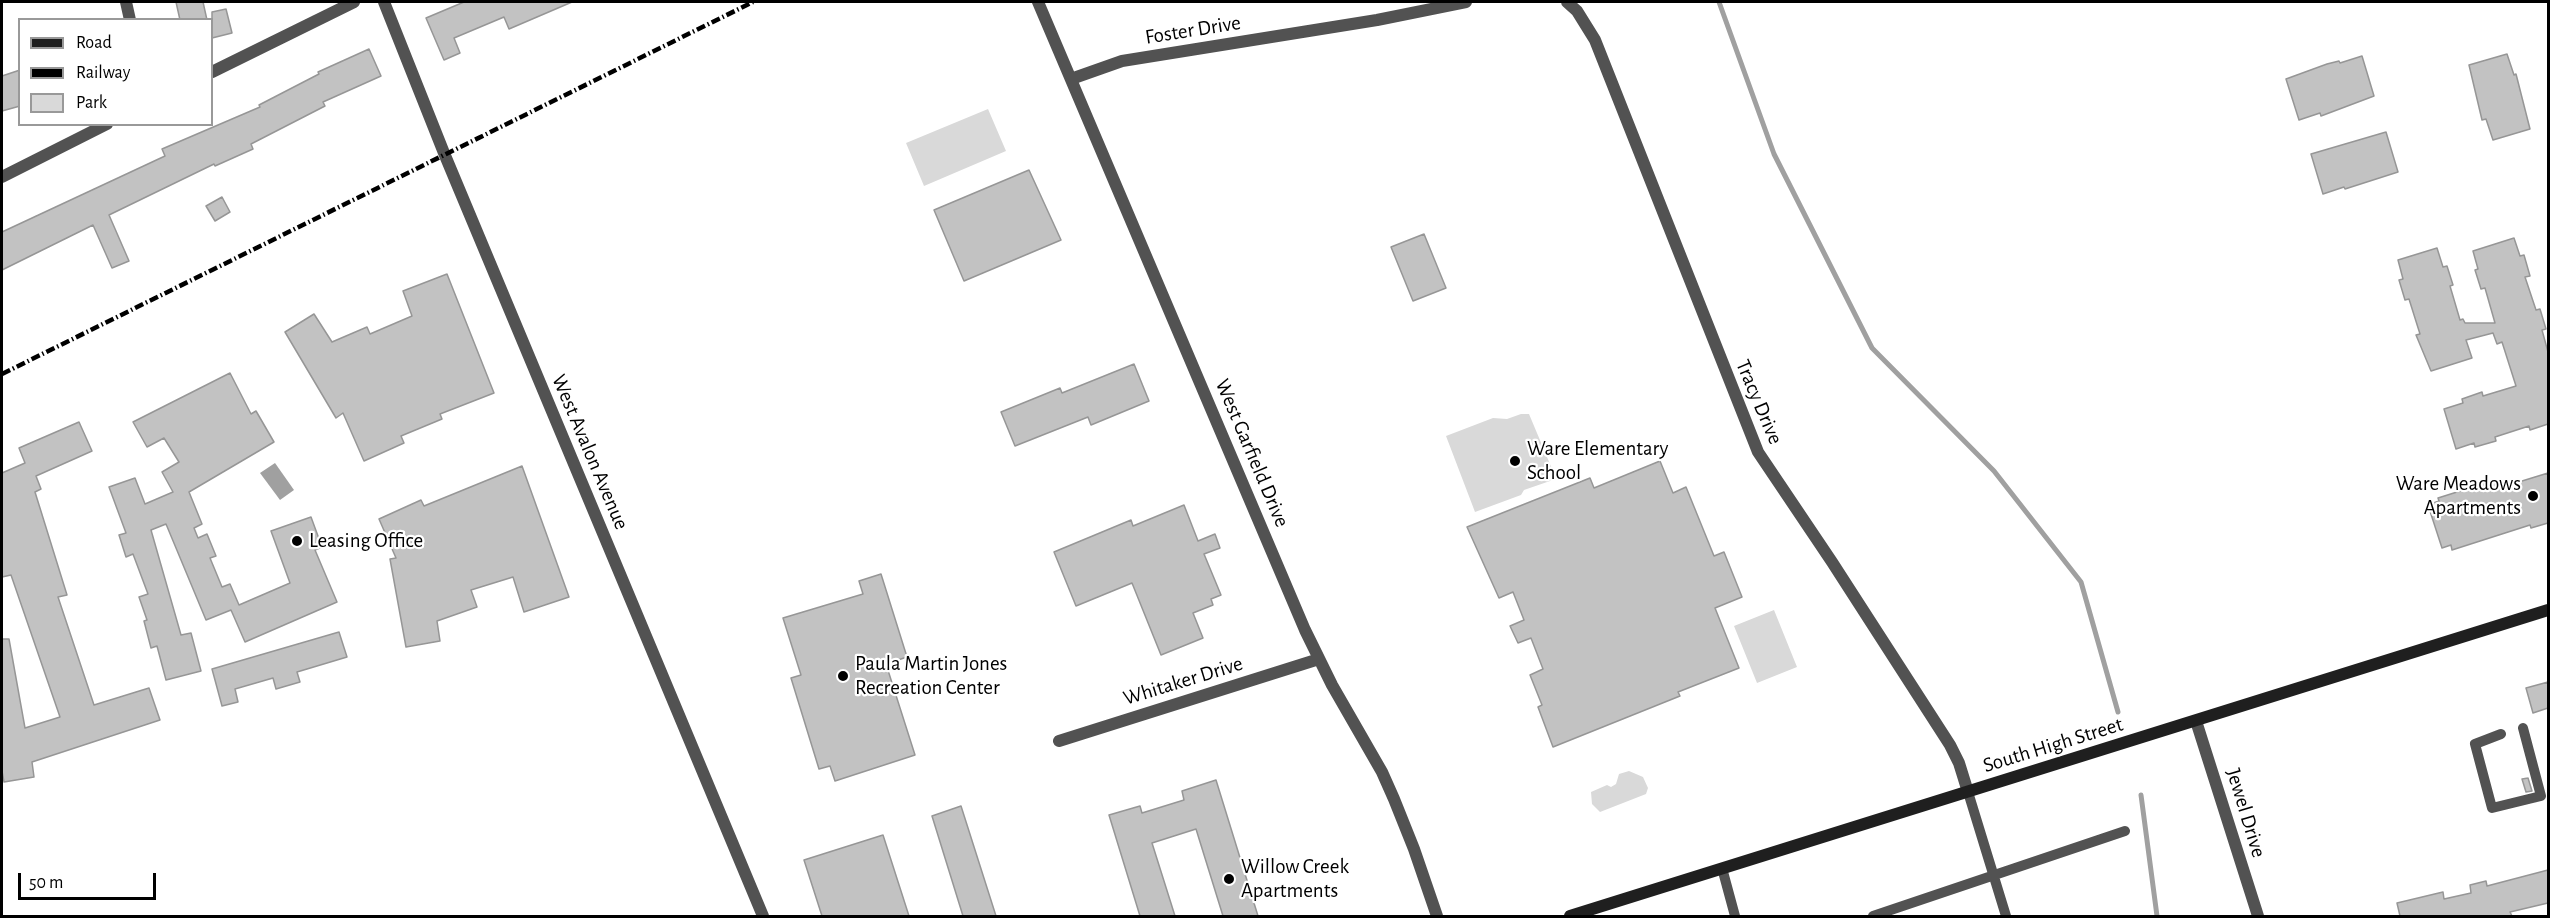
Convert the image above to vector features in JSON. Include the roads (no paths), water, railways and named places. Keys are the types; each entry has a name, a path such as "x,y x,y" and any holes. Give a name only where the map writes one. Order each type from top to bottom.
{"main road":[{"name":"South High Street","path":"1570,916 2548,610"}],"street":[{"path":"126,2 130,18"},
{"path":"213,72 354,2"},
{"name":"West Avalon Avenue","path":"384,2 444,153 763,916"},
{"name":"West Garfield Drive","path":"1038,2 1318,659 1382,772 1411,841 1437,916"},
{"name":"Foster Drive","path":"1071,79 1122,61 1377,20 1466,2"},
{"name":"Tracy Drive","path":"1567,2 1577,11 1595,40 1758,452 1832,561 1950,746 1959,763 1968,792"},
{"path":"2,177 102,126"},
{"name":"Whitaker Drive","path":"1059,741 1318,659"},
{"name":"Jewel Drive","path":"2196,721 2258,916"}],"lane":[{"path":"2501,734 2475,744 2492,807 2541,796 2523,728"},
{"path":"1968,792 2006,916"},
{"path":"1873,916 2125,831"},
{"path":"1722,868 1735,916"}],"waterway":[{"path":"1719,2 1774,154 1872,348 1994,471 2081,582 2118,712"},
{"path":"2141,795 2157,916"}],"railway":[{"path":"2,374 753,2"}],"place":[{"name":"Ware Elementary School","path":"1515,461"},
{"name":"Ware Meadows Apartments","path":"2533,496"},
{"name":"Leasing Office","path":"297,541"},
{"name":"Paula Martin Jones Recreation Center","path":"843,676"},
{"name":"Willow Creek Apartments","path":"1229,879"}]}
